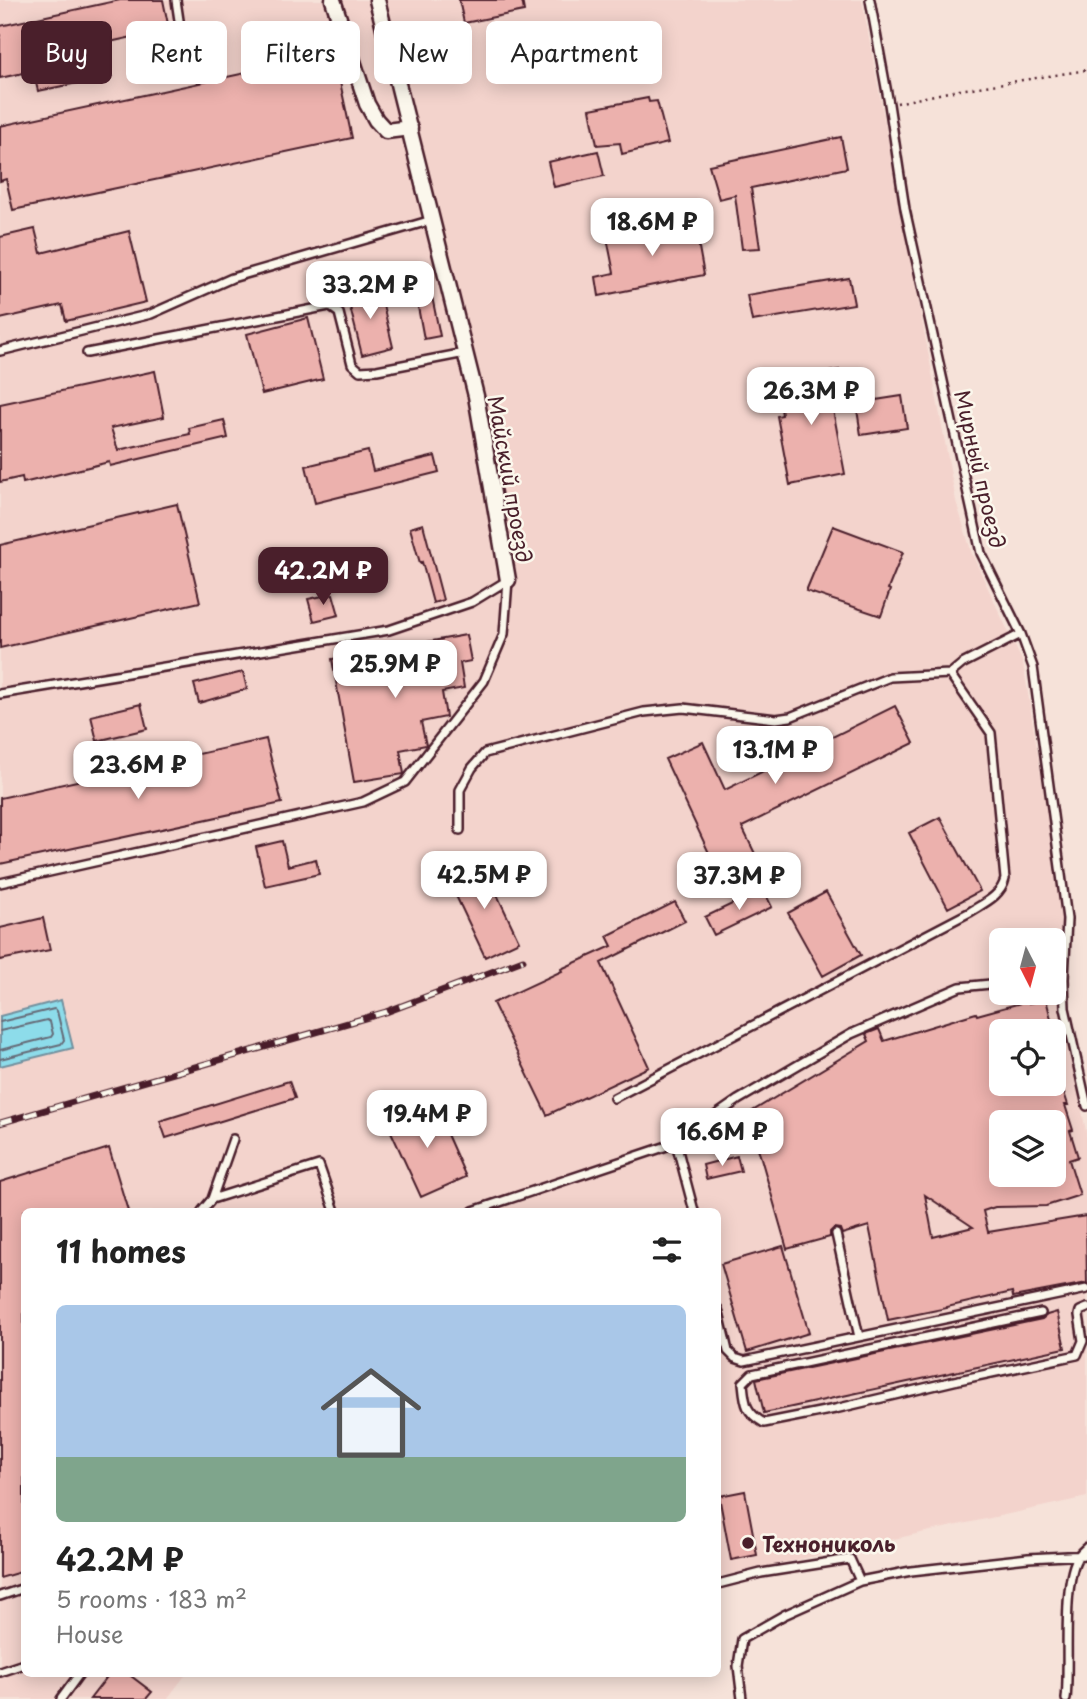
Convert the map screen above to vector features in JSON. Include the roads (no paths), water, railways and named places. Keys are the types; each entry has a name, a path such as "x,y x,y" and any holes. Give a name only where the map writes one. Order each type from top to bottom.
{"street":[{"path":"333,0 367,104 376,120 386,131 410,128"},
{"name":"Майский проезд","path":"377,0 476,396 508,580"}],"lane":[{"path":"176,0 179,21"},
{"name":"Мирный проезд","path":"870,0 905,209 981,553 1021,634 1033,667 1064,893 1066,939"},
{"path":"0,351 151,314 232,278 432,220"},
{"path":"87,353 328,306 339,313 352,364 360,371 465,353"},
{"path":"0,883 363,802 405,782 484,681 503,634 508,580"},
{"name":"Майский проезд","path":"0,694 389,630 472,602 508,580"},
{"path":"460,830 460,790 472,768 485,753 644,712 683,708 776,719 790,717 890,677 950,674 962,664 1021,634"},
{"path":"614,1098 970,912 1000,891 1005,879 991,733 950,674"},
{"path":"482,1208 676,1143 738,1100 850,1034 960,987 989,984"},
{"name":"Мирный проезд","path":"1065,1005 1087,1106"},
{"path":"204,1208 212,1199 233,1139"},
{"path":"676,1143 693,1208"},
{"path":"212,1199 319,1165 334,1208"},
{"path":"836,1234 859,1337"},
{"path":"721,1323 727,1351 744,1361 1087,1289"},
{"path":"1041,1313 752,1374 743,1383 745,1400 751,1416 764,1423 1077,1355 1083,1341 1079,1315 1080,1311 1087,1308"},
{"path":"1066,1699 1072,1574 1087,1547"},
{"path":"742,1699 738,1666 742,1639 783,1615 860,1581 924,1570 1028,1558 1083,1555"},
{"path":"721,1583 761,1573 850,1559 860,1581"},
{"path":"0,1596 21,1589"},
{"path":"0,1672 21,1665"},
{"path":"61,1699 77,1677"}],"water":[{"path":"61,1000 73,1048 0,1066 0,1016"}],"railway":[{"path":"0,1123 386,1012 523,960"}],"place":[{"name":"Технониколь","path":"748,1543"}]}
